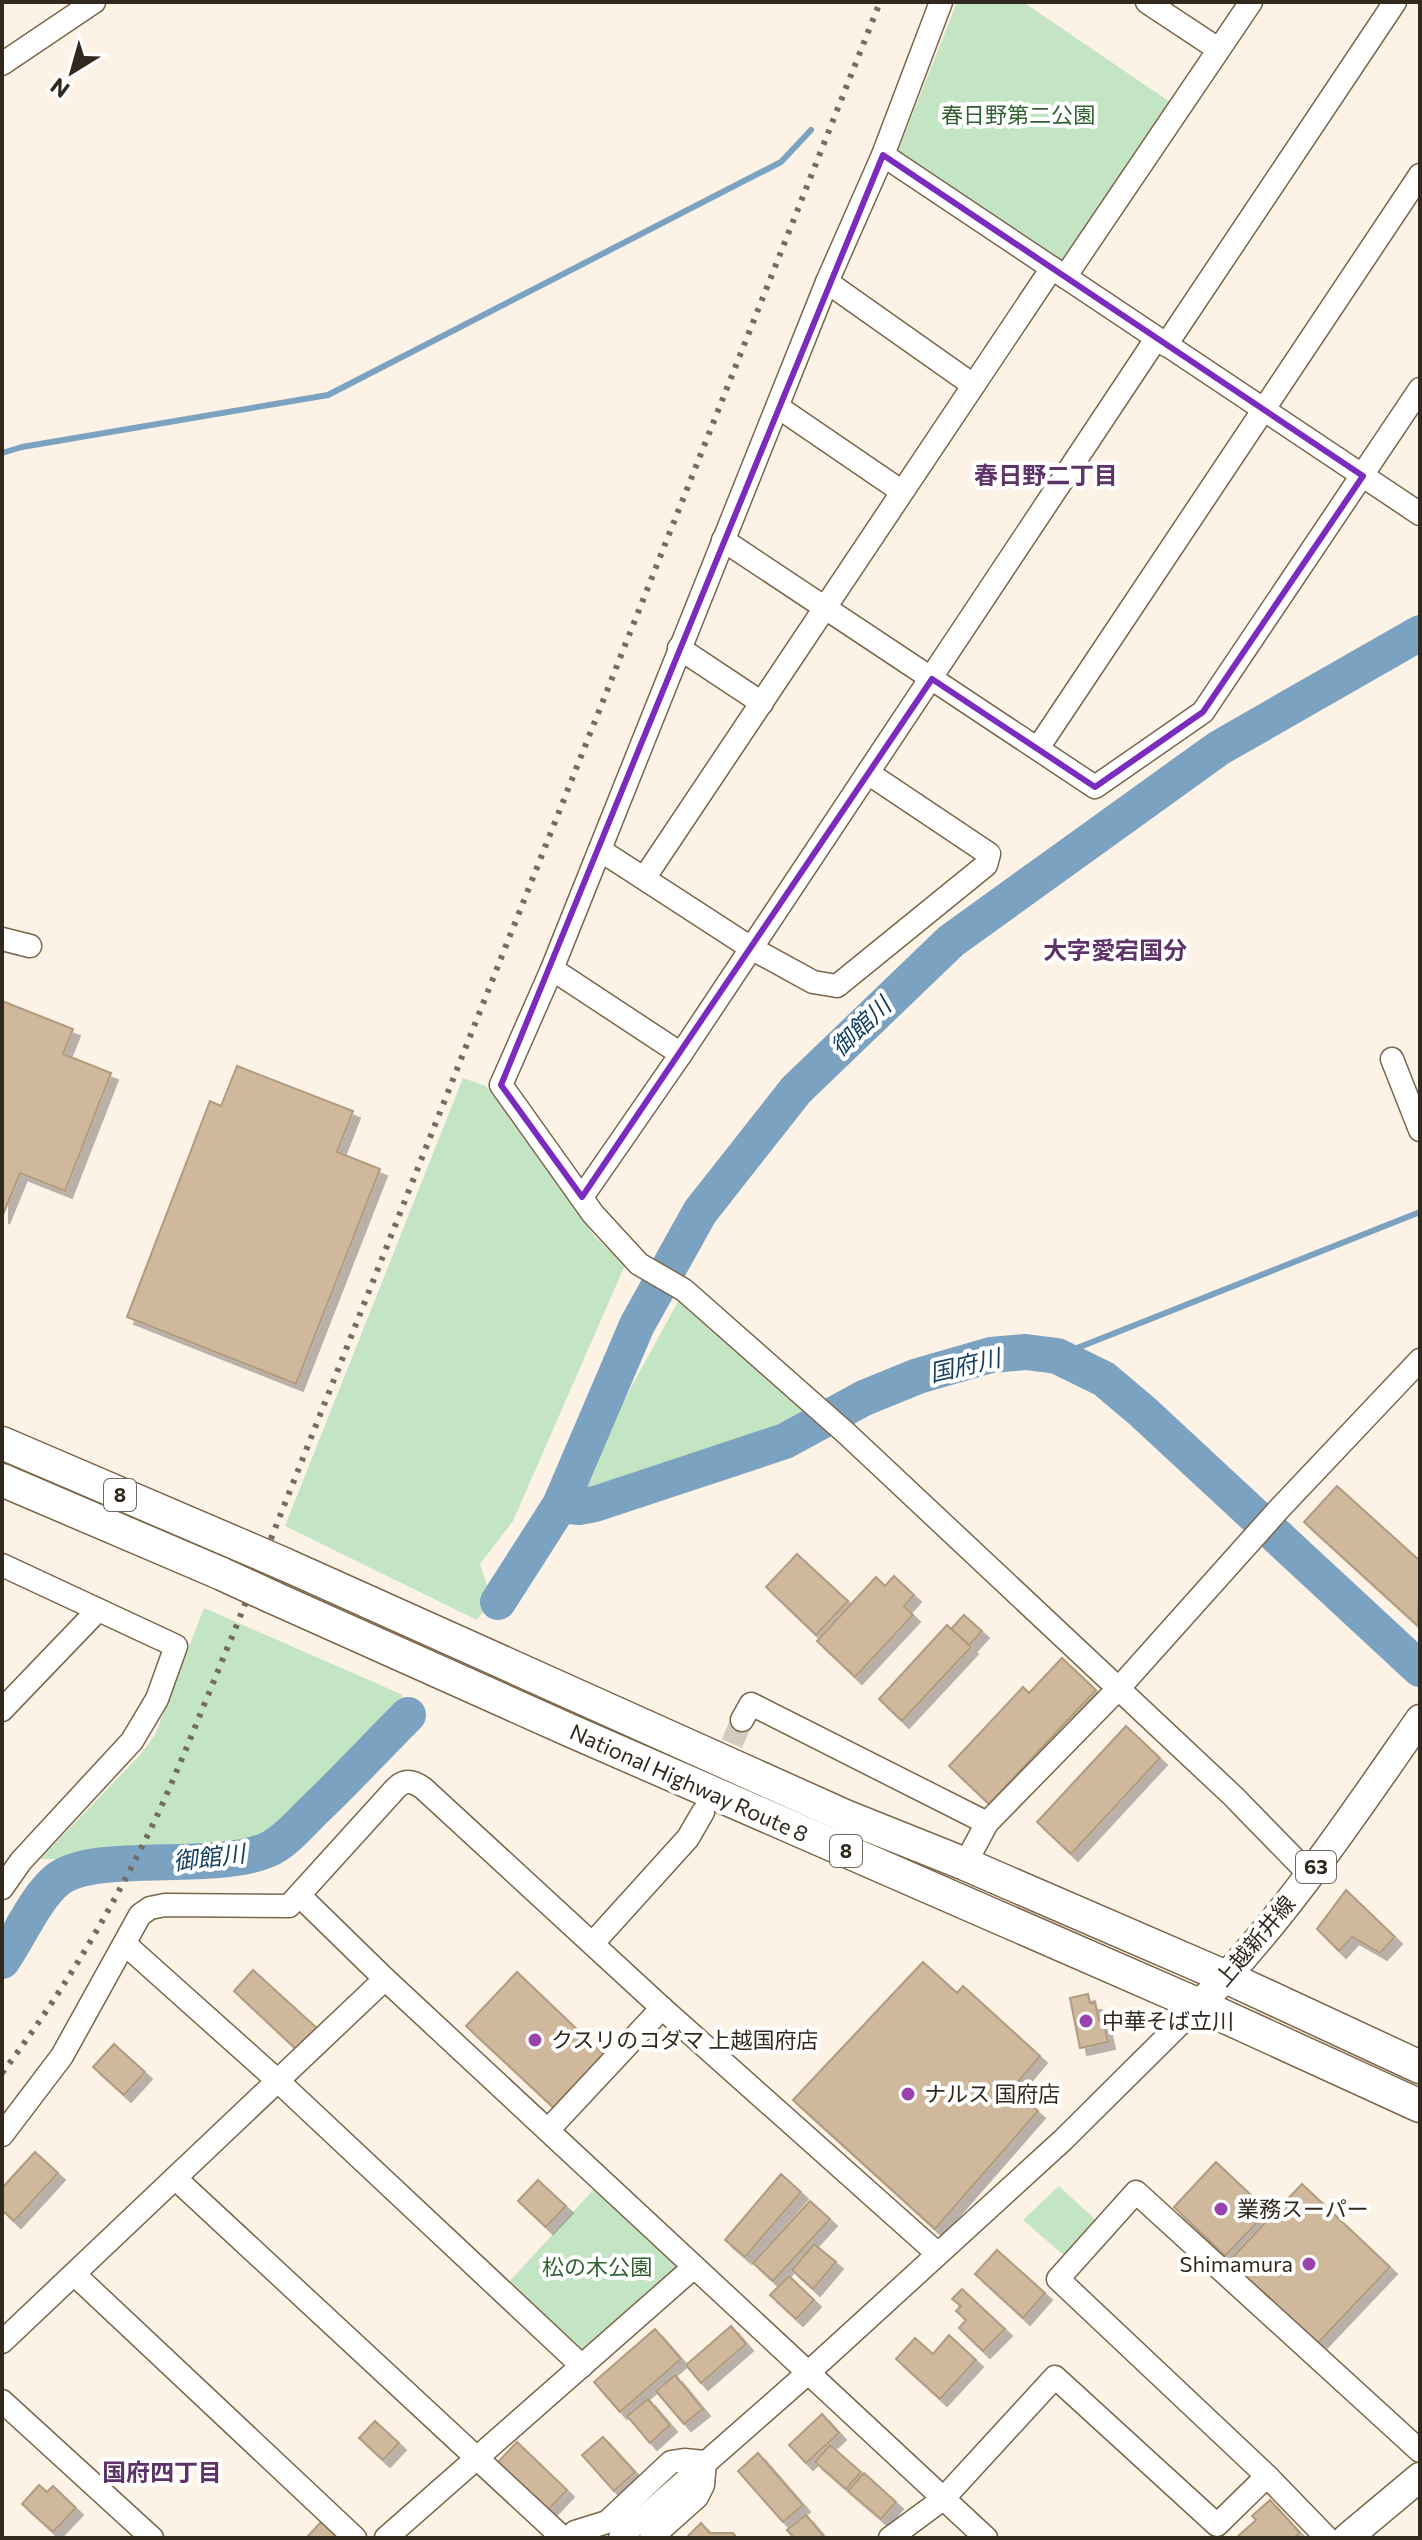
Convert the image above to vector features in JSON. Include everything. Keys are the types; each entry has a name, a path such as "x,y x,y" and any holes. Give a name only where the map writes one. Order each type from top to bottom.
{"highway":[{"name":"National Highway Route 8","path":"2,1443 284,1564 845,1816 965,1864 1226,1977 1420,2067"},
{"name":"National Highway Route 8","path":"2,1480 1199,2005 1420,2106"}],"main road":[{"name":"上越新井線","path":"1199,2005 1310,1875 1420,1720"},
{"path":"1347,2538 1420,2477"}],"street":[{"path":"2,64 94,2"},
{"path":"941,2 883,155 827,282 552,969 501,1085 608,1233 639,1264 684,1290 847,1434 1233,1796 1310,1875"},
{"path":"1147,2 1218,49"},
{"path":"645,877 973,385 1058,272 1251,2"},
{"path":"582,1197 1395,2"},
{"path":"883,155 1420,514"},
{"path":"1038,748 1420,175"},
{"path":"827,282 973,385"},
{"path":"723,540 1095,787 1203,712 1420,389"},
{"path":"778,407 901,491"},
{"path":"679,648 762,703"},
{"path":"600,850 751,948 813,982 837,986 986,865 989,854 868,773"},
{"path":"2,939 30,946"},
{"path":"552,969 681,1054"},
{"path":"1392,1059 1420,1130"},
{"path":"965,1864 987,1823 1119,1688 1245,1546 1420,1360"},
{"path":"2,1565 176,1646 157,1699 132,1741 21,1861 2,1888"},
{"path":"2,1710 98,1610"},
{"path":"742,1720 751,1704 987,1823"},
{"path":"2,2135 62,2056 140,1915 150,1908 165,1905 289,1906 396,1788 412,1782 423,1788 662,2008 938,2254"},
{"path":"593,1943 688,1838 703,1812"},
{"path":"299,1895 385,1979 986,2538"},
{"path":"126,1945 278,2081 582,2366"},
{"path":"2,2342 385,1979"},
{"path":"620,2538 809,2372 1063,2140 1199,2005"},
{"path":"549,2129 662,2008"},
{"path":"175,2178 566,2538 607,2522 671,2462 705,2462"},
{"path":"1327,2538 1267,2476 1058,2279 1136,2192 1420,2451"},
{"path":"386,2538 694,2267"},
{"path":"74,2274 355,2538"},
{"path":"890,2538 943,2499 1055,2377 1217,2525 1267,2476"},
{"path":"2,2401 152,2538"},
{"path":"651,2538 697,2497 703,2485 705,2462"}],"highlighted area":[{"path":"883,155 1363,476 1203,712 1095,787 932,679 582,1197 501,1085"}],"green space":[{"name":"春日野第二公園","path":"957,2 1023,2 1170,102 1062,260 898,151"},
{"path":"463,1078 486,1086 595,1237 625,1265 513,1521 480,1564 487,1586 495,1595 477,1620 285,1526"},
{"path":"680,1298 812,1416 610,1493 596,1496 586,1492 581,1482 585,1472"},
{"path":"204,1608 403,1695 326,1782 268,1836 225,1849 40,1859 140,1755 155,1735"},
{"path":"1059,2186 1100,2224 1068,2259 1023,2220"},
{"name":"松の木公園","path":"595,2188 680,2268 583,2354 507,2284"}],"building":[{"path":"2,1001 73,1029 63,1054 111,1073 65,1191 20,1173 2,1217"},
{"path":"237,1066 353,1111 337,1152 380,1169 296,1384 127,1317 210,1101 221,1106"},
{"path":"1337,1486 1420,1561 1418,1626 1304,1522"},
{"path":"797,1554 848,1601 816,1635 766,1587"},
{"path":"894,1576 914,1595 904,1606 913,1615 855,1677 817,1641 876,1577 885,1586"},
{"path":"964,1615 982,1631 969,1645 951,1629"},
{"path":"947,1625 971,1647 902,1721 879,1699"},
{"path":"1062,1658 1096,1690 989,1804 949,1766 1023,1687 1029,1693"},
{"path":"1126,1726 1160,1758 1071,1854 1037,1822"},
{"path":"1346,1890 1395,1937 1380,1953 1352,1937 1339,1951 1317,1929"},
{"name":"ナルス 国府店","path":"923,1962 957,1993 963,1986 1040,2056 1012,2089 1038,2111 935,2229 793,2100"},
{"path":"253,1970 318,2029 298,2051 234,1991"},
{"name":"クスリのコダマ 上越国府店","path":"517,1972 604,2055 554,2108 466,2026"},
{"name":"中華そば立川","path":"1088,1994 1090,2003 1095,2003 1099,2021 1103,2020 1108,2042 1080,2048 1070,1998"},
{"path":"114,2044 145,2072 124,2095 93,2067"},
{"path":"35,2152 58,2173 14,2221 2,2210 2,2188"},
{"name":"業務スーパー","path":"1216,2162 1268,2211 1225,2256 1174,2207"},
{"path":"781,2174 801,2192 745,2257 725,2240"},
{"path":"538,2180 566,2206 546,2227 518,2201"},
{"name":"Shimamura","path":"1302,2184 1390,2267 1317,2344 1229,2261"},
{"path":"810,2201 830,2219 773,2281 753,2263"},
{"path":"814,2244 836,2262 813,2289 792,2270"},
{"path":"997,2250 1045,2293 1023,2318 975,2274"},
{"path":"789,2276 814,2300 796,2319 770,2295"},
{"path":"962,2289 1005,2329 983,2351 959,2328 966,2320 956,2311 961,2306 952,2299"},
{"path":"731,2326 746,2344 701,2383 686,2365"},
{"path":"655,2329 681,2359 620,2412 594,2382"},
{"path":"949,2335 976,2360 940,2399 896,2359 915,2338 933,2354"},
{"path":"675,2375 703,2409 684,2424 656,2391"},
{"path":"648,2399 670,2425 650,2443 627,2416"},
{"path":"822,2414 839,2433 806,2463 789,2445"},
{"path":"375,2421 399,2443 383,2460 359,2438"},
{"path":"603,2437 635,2472 614,2491 582,2455"},
{"path":"517,2442 567,2490 548,2510 498,2462"},
{"path":"830,2445 861,2472 846,2489 815,2462"},
{"path":"758,2453 803,2505 783,2522 738,2471"},
{"path":"864,2473 896,2502 881,2519 848,2491"},
{"path":"39,2485 47,2492 53,2486 76,2508 53,2532 22,2504"},
{"path":"1270,2500 1300,2533 1294,2538 1236,2538 1256,2520 1252,2516"},
{"path":"806,2515 825,2538 794,2538 787,2530"},
{"path":"323,2520 341,2538 306,2538"},
{"path":"701,2523 710,2533 733,2533 737,2538 686,2538"}],"waterway":[{"path":"2,453 22,447 328,395 781,162 811,130"},
{"name":"御館川","path":"498,1602 560,1505 637,1325 700,1212 796,1090 951,941 1219,748 1420,633"},
{"path":"1057,1356 1420,1212"},
{"name":"国府川","path":"560,1505 579,1507 595,1504 785,1441 864,1398 918,1376 991,1355 1026,1352 1057,1356 1104,1379 1143,1412 1420,1669"},
{"name":"御館川","path":"2,1961 49,1888 74,1871 125,1863 244,1857 273,1847 286,1838 408,1715"}],"tunnel":[{"path":"719,1774 742,1720"}],"railway":[{"path":"2,2073 66,1981 104,1917 156,1818 176,1772 880,2"}],"place":[{"name":"中華そば立川","path":"1086,2021"},
{"name":"クスリのコダマ 上越国府店","path":"535,2040"},
{"name":"ナルス 国府店","path":"908,2094"},
{"name":"業務スーパー","path":"1221,2209"},
{"name":"Shimamura","path":"1309,2264"}],"district":[{"name":"春日野二丁目","path":"1046,476"},
{"name":"大字愛宕国分","path":"1115,951"},
{"name":"国府四丁目","path":"162,2473"}]}
